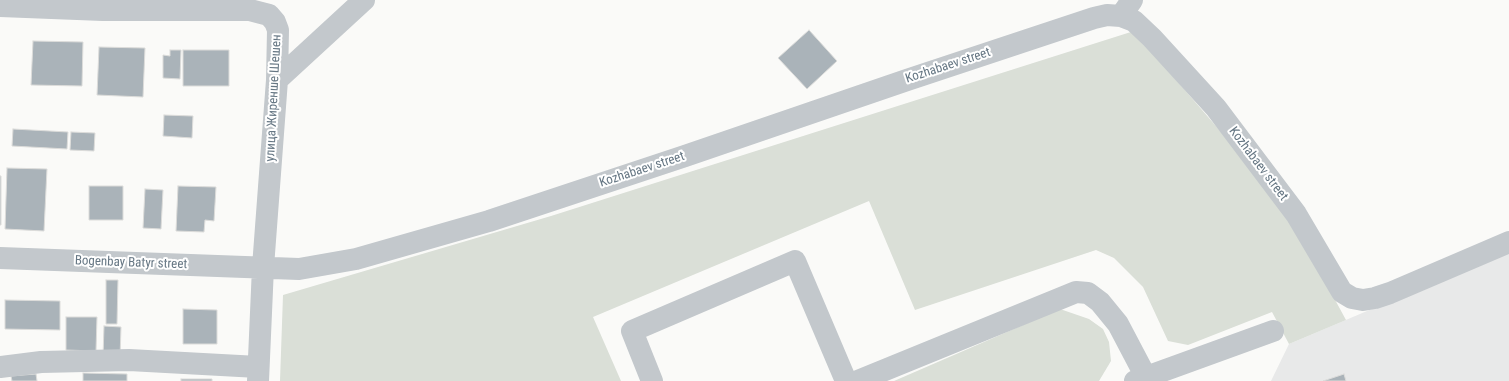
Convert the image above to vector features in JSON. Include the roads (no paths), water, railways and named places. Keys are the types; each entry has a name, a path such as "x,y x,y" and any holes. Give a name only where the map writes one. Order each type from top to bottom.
{"street":[{"path":"277,80 364,0"},
{"name":"улица Жиренше Шешен","path":"0,6 103,10 250,10 269,15 275,22 278,30 277,80 262,267 258,374"},
{"name":"Kozhabaev street","path":"262,267 298,269 356,259 489,221 1126,8 1134,21 1152,38 1216,108 1296,214 1342,292 1352,298 1363,300 1375,298 1509,242"},
{"name":"Bogenbay Batyr street","path":"0,258 262,267"},
{"path":"652,381 632,331 795,261 846,381"},
{"path":"858,381 1076,292 1088,293 1100,302 1118,324 1143,380 1273,330"},
{"path":"0,367 41,362 129,360 258,374"}]}
